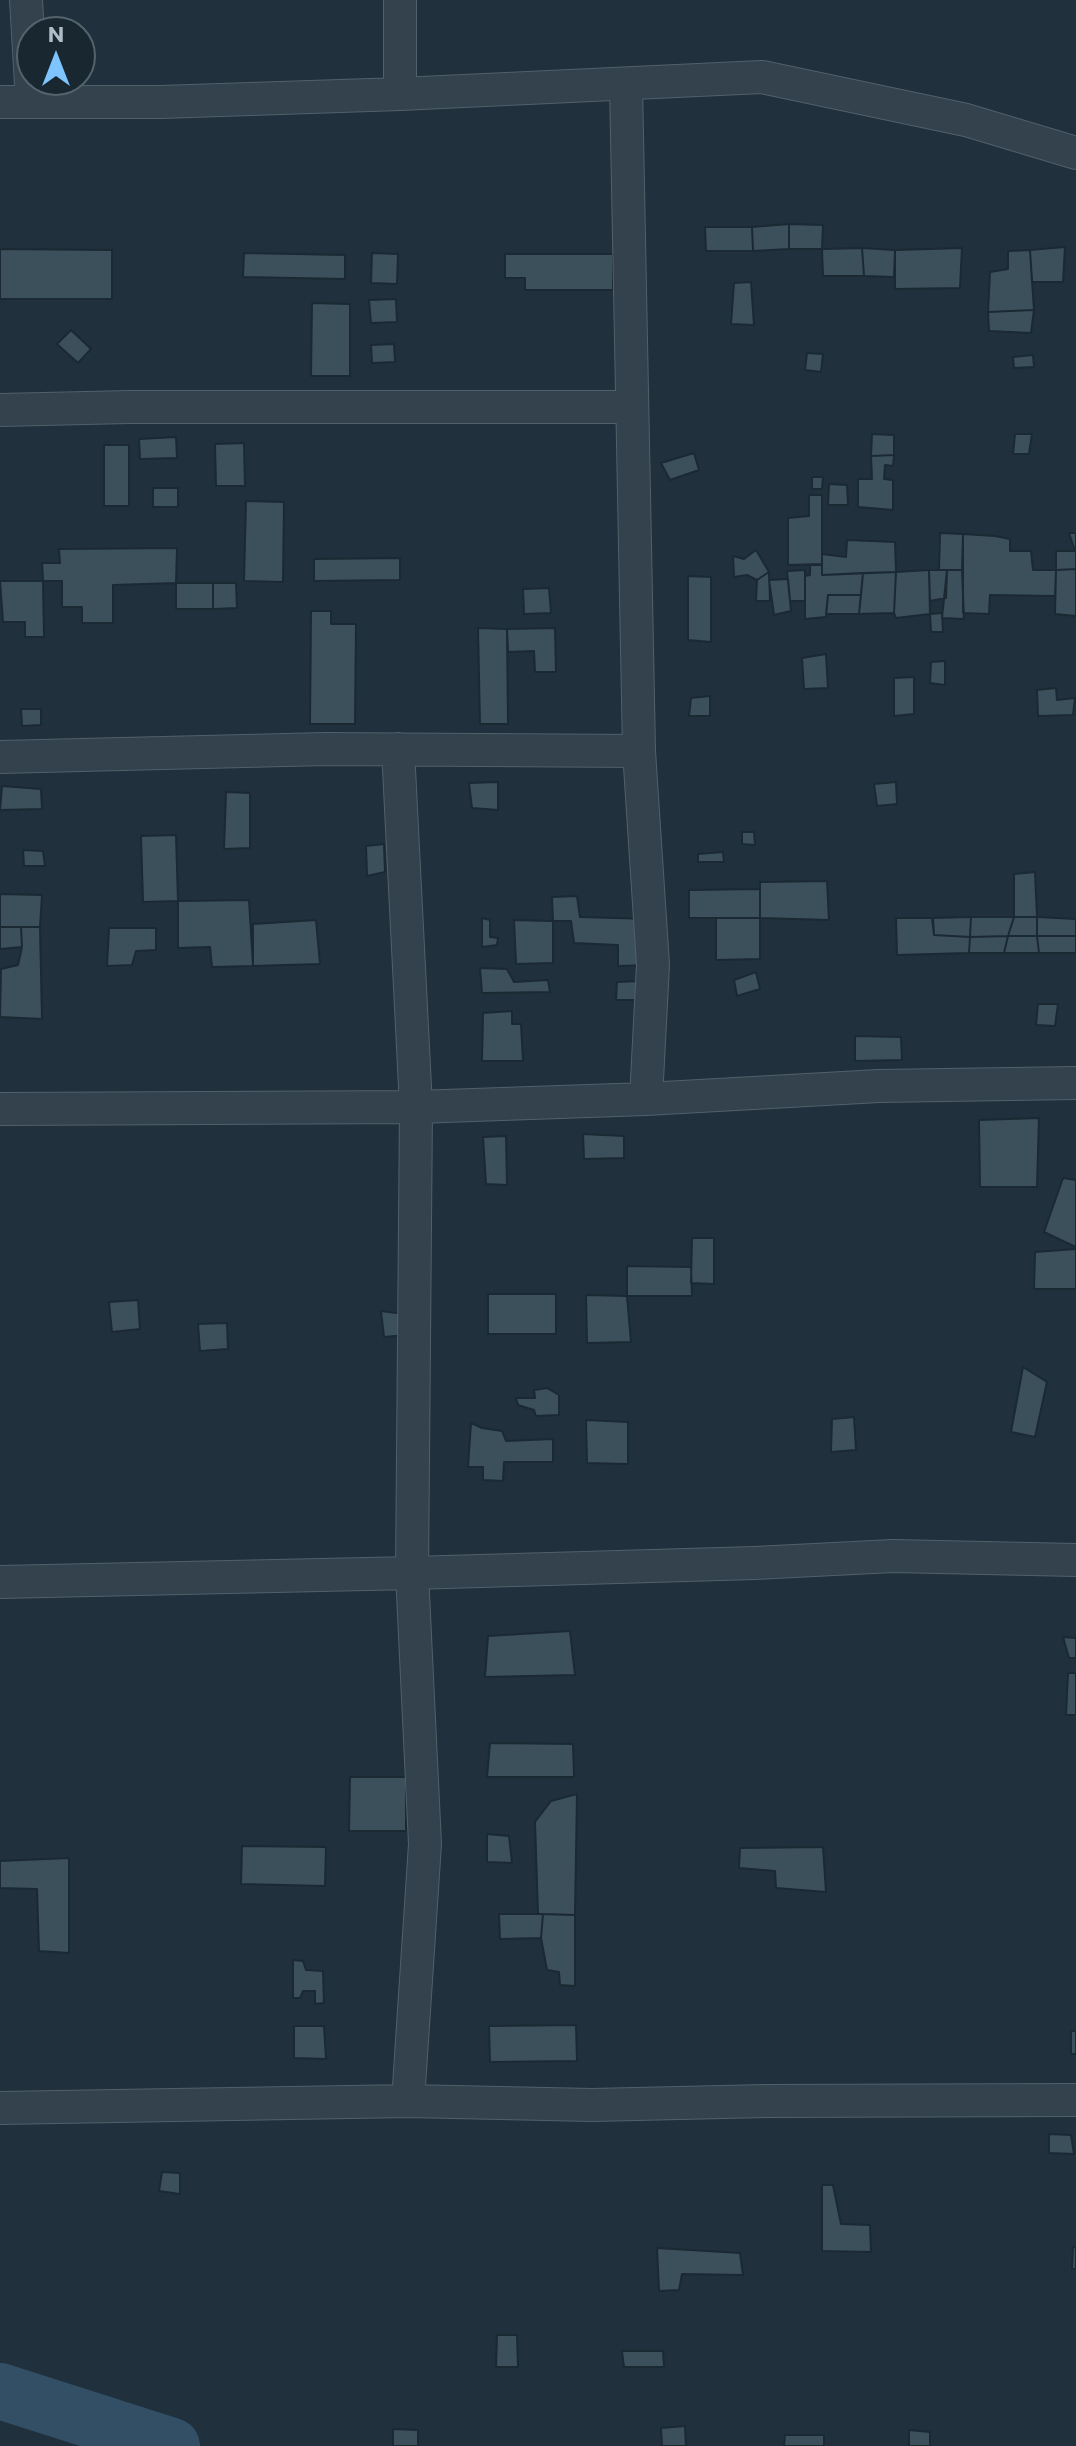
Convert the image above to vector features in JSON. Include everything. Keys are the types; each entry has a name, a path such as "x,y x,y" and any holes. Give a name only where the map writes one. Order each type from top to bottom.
{"street":[{"path":"26,0 32,102"},
{"path":"400,0 400,94"},
{"path":"0,102 161,102 762,77 966,120 1076,153"},
{"path":"626,84 639,751 653,965 646,1099"},
{"path":"0,410 632,407"},
{"path":"0,757 398,749 639,751"},
{"path":"398,749 416,1107 412,1573 425,1844 408,2101"},
{"path":"0,1109 416,1107 646,1099 879,1086 1076,1083"},
{"path":"0,1582 412,1573 893,1556 1076,1560"},
{"path":"0,2108 408,2101 592,2105 1076,2100"}],"building":[{"path":"789,224 789,249 753,251 752,227"},
{"path":"789,224 823,225 822,249 789,249"},
{"path":"705,227 752,227 753,251 706,251"},
{"path":"1065,247 1063,282 1032,282 1030,250"},
{"path":"862,248 864,276 823,276 822,249"},
{"path":"862,248 895,250 894,277 864,276"},
{"path":"962,248 960,288 895,289 895,250"},
{"path":"0,249 112,250 112,299 0,299"},
{"path":"1030,250 1034,310 988,312 990,272 1008,269 1008,251"},
{"path":"244,253 345,255 345,279 243,277"},
{"path":"372,253 398,254 397,284 371,283"},
{"path":"505,254 613,254 613,290 525,290 525,278 505,278"},
{"path":"751,282 754,325 731,324 734,283"},
{"path":"396,299 397,322 371,323 369,300"},
{"path":"312,303 350,304 350,376 311,376"},
{"path":"1034,310 1031,333 989,331 988,312"},
{"path":"71,330 91,349 78,363 57,344"},
{"path":"394,344 395,362 372,363 371,345"},
{"path":"807,353 823,354 821,372 805,370"},
{"path":"1033,355 1034,367 1014,368 1013,357"},
{"path":"872,434 894,435 894,455 871,456"},
{"path":"1015,434 1032,434 1029,454 1013,454"},
{"path":"176,437 177,458 140,459 139,439"},
{"path":"244,443 245,486 216,486 215,444"},
{"path":"104,445 129,445 129,506 104,506"},
{"path":"694,453 699,470 670,480 661,463"},
{"path":"894,455 893,466 885,465 884,479 893,480 893,510 858,507 858,479 872,479 871,456"},
{"path":"812,477 823,477 822,489 812,489"},
{"path":"829,484 847,485 848,505 828,505"},
{"path":"153,488 178,488 178,507 153,507"},
{"path":"809,495 822,495 822,564 788,565 788,518 809,516"},
{"path":"246,501 284,502 283,582 244,581"},
{"path":"940,533 963,534 962,570 939,570"},
{"path":"1069,533 1076,533 1076,569 1056,570 1056,551 1075,551"},
{"path":"963,534 1010,539 1010,551 1031,551 1033,570 1056,570 1055,596 990,595 989,614 963,613"},
{"path":"847,540 895,542 896,572 822,575 822,554 846,557"},
{"path":"177,548 176,583 113,585 113,623 82,623 82,607 62,607 62,581 43,581 42,563 60,563 59,549"},
{"path":"756,550 769,572 757,580 747,575 734,577 733,556 744,559"},
{"path":"400,558 400,580 314,581 314,559"},
{"path":"810,565 822,565 822,575 863,573 861,595 828,595 826,617 805,619 805,576 810,575"},
{"path":"1076,569 1076,616 1055,614 1056,570"},
{"path":"805,570 805,601 790,601 787,571"},
{"path":"929,570 930,614 896,618 896,572"},
{"path":"929,570 947,570 946,598 930,601"},
{"path":"947,570 962,570 964,619 942,618"},
{"path":"769,572 770,601 756,601 757,580"},
{"path":"896,572 894,613 859,614 863,573"},
{"path":"688,576 711,577 711,642 688,640"},
{"path":"788,579 791,611 774,615 769,580"},
{"path":"0,581 43,581 44,637 25,637 25,622 3,622"},
{"path":"176,583 213,583 213,609 176,609"},
{"path":"213,583 236,583 237,608 213,609"},
{"path":"549,588 551,613 524,614 523,589"},
{"path":"828,595 861,595 859,614 826,614"},
{"path":"311,611 331,611 331,624 356,624 355,724 310,724"},
{"path":"942,613 943,632 931,632 930,614"},
{"path":"478,628 507,629 508,724 480,724"},
{"path":"555,628 556,672 535,672 534,651 508,652 507,629"},
{"path":"826,654 828,688 804,689 802,658"},
{"path":"945,661 945,685 930,683 931,662"},
{"path":"914,677 914,714 894,716 894,678"},
{"path":"1056,688 1057,700 1075,698 1073,715 1038,716 1037,690"},
{"path":"710,696 710,716 689,716 691,698"},
{"path":"21,709 41,709 41,725 22,726"},
{"path":"498,782 498,810 472,808 469,783"},
{"path":"896,782 897,804 877,806 874,784"},
{"path":"2,786 41,789 42,809 0,810"},
{"path":"226,792 250,793 250,848 224,849"},
{"path":"742,832 754,832 755,845 742,844"},
{"path":"176,835 178,901 143,902 141,836"},
{"path":"384,844 385,872 367,876 366,846"},
{"path":"23,850 43,851 45,866 24,866"},
{"path":"723,852 724,862 698,862 698,854"},
{"path":"1035,872 1037,917 1014,917 1014,874"},
{"path":"827,881 829,920 760,918 760,882"},
{"path":"760,889 760,918 689,918 689,890"},
{"path":"0,894 42,895 40,927 0,927"},
{"path":"577,896 580,917 651,919 653,965 618,966 618,945 574,943 571,921 553,921 552,897"},
{"path":"249,900 253,966 212,967 210,947 178,948 178,901"},
{"path":"971,917 970,937 934,935 932,918"},
{"path":"971,917 1014,917 1008,936 970,937"},
{"path":"1014,917 1037,917 1037,936 1008,936"},
{"path":"1037,917 1076,919 1076,936 1037,936"},
{"path":"482,918 490,920 490,937 498,938 497,945 482,947"},
{"path":"716,918 760,918 760,959 716,960"},
{"path":"896,918 933,918 934,935 970,937 969,953 897,955"},
{"path":"316,920 320,964 253,966 253,924"},
{"path":"514,920 553,921 553,963 516,964"},
{"path":"0,927 21,927 22,947 0,949"},
{"path":"21,927 40,927 42,1019 0,1017 1,969 18,965 22,947"},
{"path":"109,928 156,928 156,950 136,951 132,965 107,966"},
{"path":"1008,936 1004,953 969,953 970,937"},
{"path":"1008,936 1037,936 1039,953 1004,953"},
{"path":"1037,936 1076,936 1076,953 1039,953"},
{"path":"480,968 507,969 514,982 548,980 550,992 482,993"},
{"path":"756,972 760,989 737,996 734,980"},
{"path":"639,981 640,1000 616,1000 617,982"},
{"path":"1038,1004 1058,1004 1055,1026 1036,1025"},
{"path":"512,1011 512,1024 521,1024 523,1061 482,1061 483,1013"},
{"path":"855,1036 901,1037 902,1060 855,1061"},
{"path":"1039,1118 1037,1187 980,1187 979,1120"},
{"path":"583,1134 624,1136 624,1158 584,1159"},
{"path":"506,1136 507,1185 486,1184 483,1137"},
{"path":"1063,1178 1076,1180 1076,1247 1044,1232"},
{"path":"692,1238 714,1238 714,1284 691,1283"},
{"path":"1076,1249 1076,1289 1034,1289 1035,1252"},
{"path":"627,1266 691,1267 692,1296 627,1296"},
{"path":"488,1294 556,1294 556,1334 488,1334"},
{"path":"586,1295 627,1296 631,1342 587,1343"},
{"path":"138,1300 140,1329 112,1332 109,1302"},
{"path":"381,1311 404,1314 406,1335 384,1337"},
{"path":"227,1323 228,1349 200,1351 198,1324"},
{"path":"1023,1367 1047,1382 1035,1437 1011,1432"},
{"path":"547,1388 559,1395 559,1415 536,1416 534,1410 518,1405 516,1398 535,1398 534,1390"},
{"path":"854,1417 856,1450 831,1452 832,1419"},
{"path":"586,1420 628,1422 628,1464 587,1463"},
{"path":"471,1423 502,1431 506,1441 553,1439 553,1462 504,1462 503,1481 483,1480 483,1467 468,1467"},
{"path":"570,1631 575,1675 485,1677 488,1636"},
{"path":"1063,1637 1076,1638 1076,1658 1069,1658"},
{"path":"1068,1673 1076,1673 1076,1715 1066,1715"},
{"path":"490,1743 573,1744 574,1777 487,1777"},
{"path":"350,1777 406,1777 406,1831 349,1831"},
{"path":"577,1794 575,1915 538,1914 535,1822 551,1801"},
{"path":"487,1834 509,1836 512,1863 487,1862"},
{"path":"242,1846 326,1847 325,1886 241,1884"},
{"path":"823,1847 826,1892 776,1888 775,1871 739,1868 740,1848"},
{"path":"69,1858 69,1953 39,1951 37,1889 0,1888 0,1861"},
{"path":"499,1914 543,1914 541,1938 500,1939"},
{"path":"543,1914 575,1915 575,1986 560,1985 559,1972 547,1970 541,1938"},
{"path":"293,1960 303,1961 306,1970 323,1971 324,2003 315,2004 315,1991 303,1991 300,1998 293,1998"},
{"path":"576,2025 577,2061 490,2062 489,2026"},
{"path":"294,2026 324,2026 326,2059 294,2058"},
{"path":"1071,2031 1076,2031 1076,2054 1071,2054"},
{"path":"1049,2134 1071,2135 1074,2154 1049,2153"},
{"path":"162,2172 180,2173 180,2194 159,2191"},
{"path":"822,2185 833,2185 841,2224 870,2225 871,2252 822,2251"},
{"path":"1073,2247 1076,2247 1076,2269 1072,2269"},
{"path":"657,2248 740,2253 743,2275 682,2274 679,2290 659,2291"},
{"path":"497,2335 517,2335 518,2367 496,2367"},
{"path":"622,2351 663,2351 664,2367 624,2367"},
{"path":"685,2426 686,2446 662,2446 661,2428"},
{"path":"393,2429 418,2430 418,2446 393,2446"},
{"path":"909,2430 930,2432 930,2446 909,2446"},
{"path":"785,2435 824,2435 824,2446 784,2446"}],"waterway":[{"path":"0,2391 172,2446"}]}
